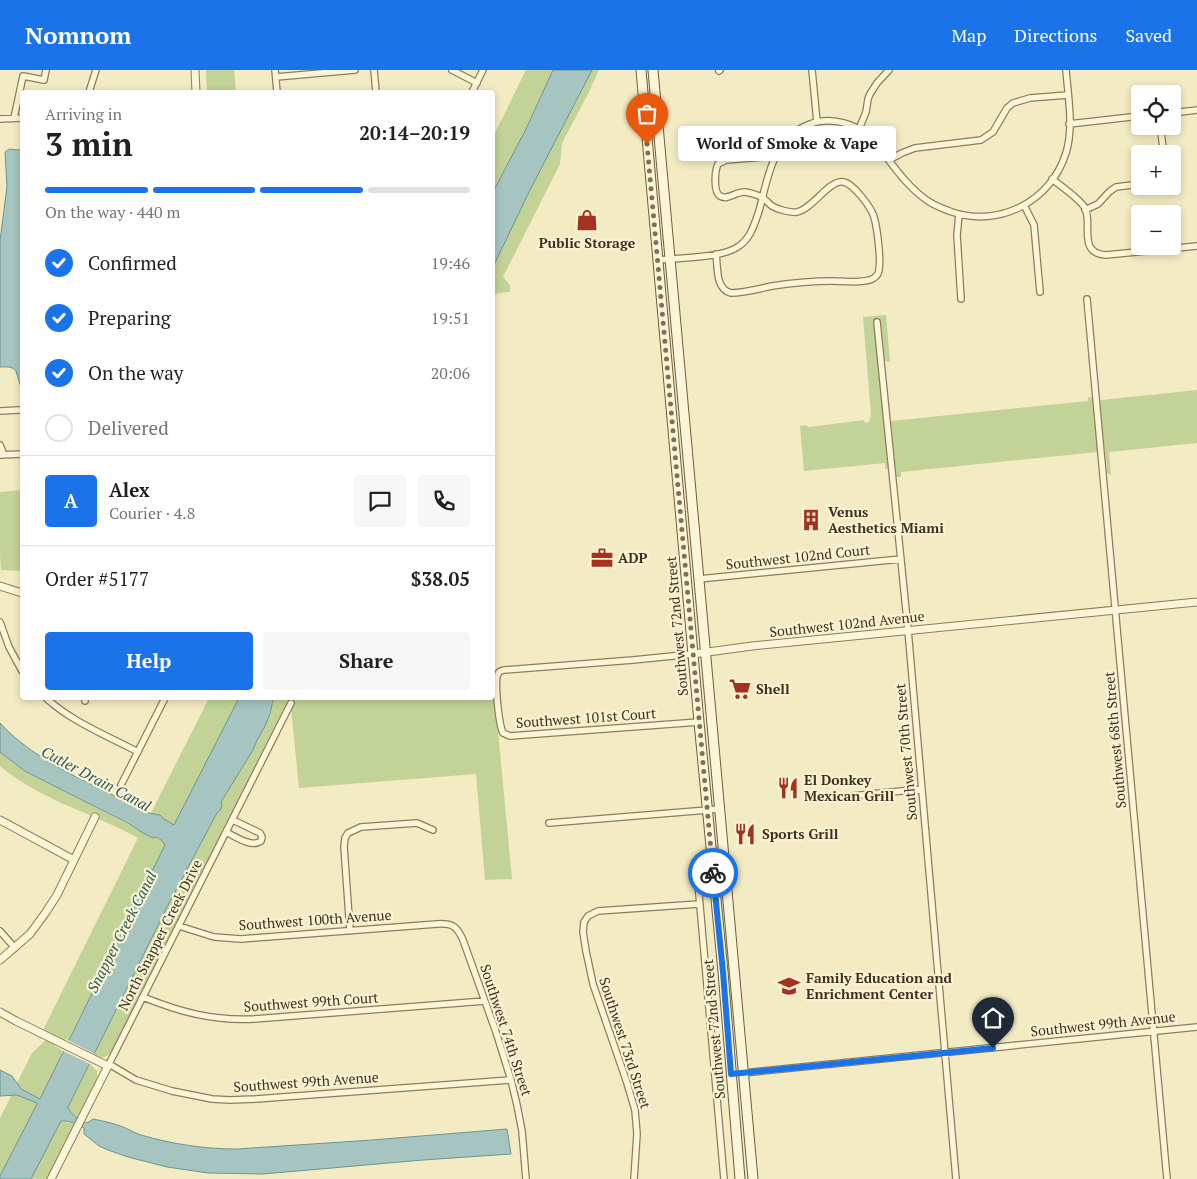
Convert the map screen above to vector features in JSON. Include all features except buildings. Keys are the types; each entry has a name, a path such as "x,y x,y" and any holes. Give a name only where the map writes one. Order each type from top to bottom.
{"main road":[{"name":"Southwest 72nd Street","path":"640,70 723,972 740,1179"},
{"name":"Southwest 72nd Street","path":"654,70 753,1179"},
{"path":"647,144 660,143"},
{"path":"666,347 678,346"},
{"path":"675,453 680,456 690,474"},
{"path":"716,904 728,903"},
{"path":"723,972 734,971"},
{"path":"731,1074 743,1073"}],"street":[{"path":"20,90 24,73 44,80 46,70"},
{"path":"90,90 96,70"},
{"path":"195,70 196,90"},
{"path":"275,70 277,90"},
{"path":"276,77 355,70"},
{"path":"374,70 376,90"},
{"path":"452,70 477,83"},
{"path":"473,90 483,70"},
{"path":"812,70 816,122"},
{"path":"859,129 866,112 870,94 889,70"},
{"path":"658,260 716,254 737,248 745,241 754,228 770,170 775,156 784,141 800,128 816,122 836,122 859,129 870,138 922,197 936,206 968,216 994,216 1011,212 1038,195 1052,180 1066,153 1070,124 1066,70"},
{"path":"14,118 20,91"},
{"path":"889,160 915,148 981,140 993,132 1013,103 1030,98 1068,94"},
{"path":"1181,112 1197,110"},
{"path":"1070,124 1131,117"},
{"path":"0,120 20,118"},
{"path":"716,254 720,284 725,291 731,293 796,283 862,281 871,280 876,277 879,271 879,261 874,217 872,210 850,185 843,182 834,185 805,208 795,212 774,207 762,198 749,193 738,192 729,197 718,195 716,190 716,167 718,164 726,160 775,156"},
{"path":"1052,180 1079,201 1086,210 1088,242 1092,251 1098,254 1197,246"},
{"path":"1086,210 1098,204 1108,192 1116,187 1131,185"},
{"path":"1024,205 1034,225 1040,292"},
{"path":"959,214 957,241 961,299"},
{"name":"Southwest 68th Street","path":"1087,299 1167,1179"},
{"name":"Southwest 70th Street","path":"877,322 908,630 956,1179"},
{"path":"0,411 20,410"},
{"path":"0,445 2,455 20,454"},
{"name":"Southwest 102nd Court","path":"699,579 901,559"},
{"path":"0,586 20,592"},
{"name":"Southwest 102nd Avenue","path":"505,735 500,724 497,691 497,674 500,671 518,668 633,660 752,646 1197,602"},
{"path":"0,622 9,648 20,667"},
{"path":"48,700 73,719 138,752"},
{"path":"121,785 165,700"},
{"name":"North Snapper Creek Drive","path":"51,1179 291,703"},
{"name":"Southwest 101st Court","path":"505,735 516,736 699,722"},
{"path":"852,796 922,789"},
{"path":"548,823 720,809"},
{"path":"2,956 15,948 30,934 46,912 96,817"},
{"path":"0,820 74,860"},
{"path":"226,832 253,844 262,841 260,833 233,820"},
{"path":"350,931 344,847 346,836 350,831 361,827 417,823 433,830"},
{"name":"Southwest 72nd Street","path":"698,883 724,1179"},
{"name":"Southwest 73rd Street","path":"634,1179 637,1134 635,1110 593,984 583,932 584,922 588,916 598,911 699,904"},
{"name":"Southwest 100th Avenue","path":"179,926 214,937 241,939 437,924 448,924 454,927"},
{"name":"Southwest 74th Street","path":"454,927 463,940 511,1080 518,1105 522,1131 525,1178"},
{"path":"0,931 15,948"},
{"name":"Southwest 99th Court","path":"143,997 188,1013 231,1020 485,1001"},
{"name":"Southwest 99th Avenue","path":"0,1012 136,1080 172,1092 204,1098 230,1100 283,1097 511,1080"},
{"name":"Southwest 99th Avenue","path":"743,1073 1197,1027"}],"green space":[{"path":"206,70 234,70 236,90 207,90"},
{"path":"526,70 553,70 526,129 495,188 495,133"},
{"path":"592,70 599,70 562,143 560,164 503,277 510,285 510,292 495,294 495,261"},
{"path":"886,315 890,362 885,361 881,323 879,321 879,358 889,468 885,469 885,463 804,471 800,426 805,425 809,427 864,420 865,423 869,422 871,414 863,317"},
{"path":"1197,390 1197,443 1109,452 1111,475 1107,473 1101,400"},
{"path":"1088,397 1093,398 1098,452 901,472 901,477 896,477 891,421 1088,401"},
{"path":"20,490 20,571 1,570 0,492"},
{"path":"495,699 512,879 485,880 476,774 299,788 290,700"},
{"path":"208,700 238,700 174,825 160,815 151,813"},
{"path":"273,700 288,700 111,1052 104,1057 95,1056 169,903 219,812 221,802 253,750 270,717"},
{"path":"0,752 25,771 126,823 149,837 163,841 165,845 68,1041 43,1030 138,838 32,788 0,766"},
{"path":"46,1040 63,1050 40,1099 21,1089 17,1083 32,1053"},
{"path":"90,1064 97,1071 97,1078 76,1117 68,1107"},
{"path":"17,1095 37,1104 0,1176 0,1118 11,1096"},
{"path":"61,1121 74,1124 47,1179 31,1179"}],"water":[{"path":"553,70 592,70 495,263 495,188 526,129"},
{"path":"10,149 20,150 20,384 14,369 0,367 0,241 7,186 6,151"},
{"path":"238,700 273,700 270,714 253,750 221,802 221,809 217,813 169,903 68,1107 71,1113 87,1123 93,1119 116,1124 138,1134 164,1141 225,1149 507,1129 511,1154 263,1174 208,1173 167,1167 108,1150 99,1146 84,1134 84,1128 61,1121 31,1179 0,1179 37,1103 17,1095 0,1096 0,1070 12,1076 21,1089 40,1099 165,845 158,838 149,836 126,822 25,771 0,752 0,723 32,750 70,774 149,813 160,815 174,825"}],"pier":[{"path":"66,1039 95,1054 90,1064 61,1050"}],"way so far":[{"path":"647,144 713,873"}],"place":[{"name":"World of Smoke & Vape","path":"647,144"},
{"name":"Public Storage","path":"587,220"},
{"name":"Venus Aesthetics Miami","path":"811,520"},
{"name":"ADP","path":"602,558"},
{"name":"Shell","path":"740,689"},
{"name":"El Donkey Mexican Grill","path":"788,788"},
{"name":"Sports Grill","path":"745,834"},
{"name":"Family Education and Enrichment Center","path":"789,986"}],"route":[{"path":"713,873 731,1074 993,1048"}],"water label":[{"name":"Cutler Drain Canal","path":"96,779"},
{"name":"Snapper Creek Canal","path":"122,932"}]}
